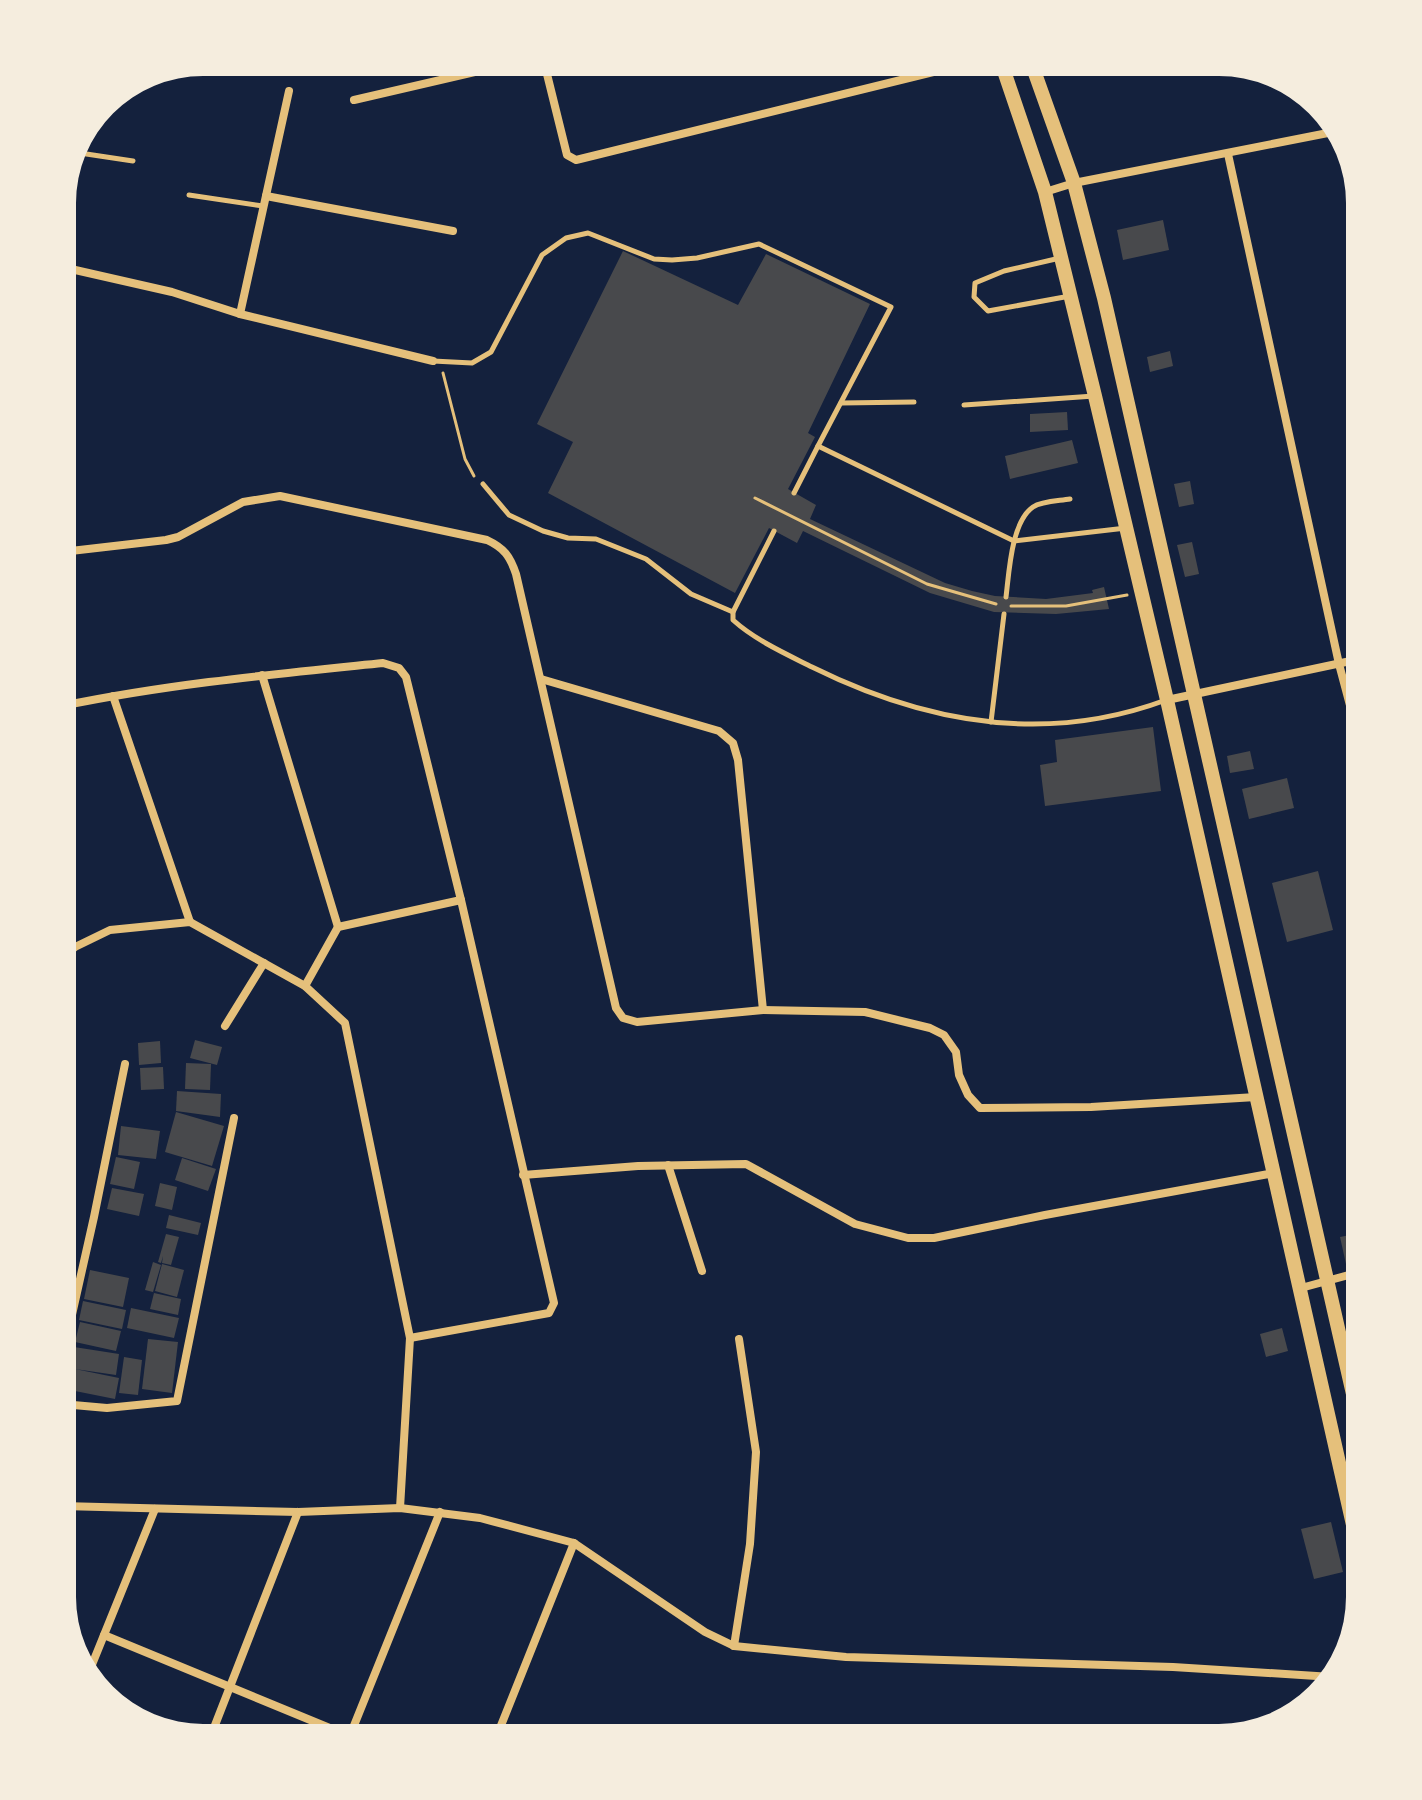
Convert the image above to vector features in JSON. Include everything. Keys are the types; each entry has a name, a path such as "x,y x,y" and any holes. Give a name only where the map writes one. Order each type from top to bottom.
{"main road":[{"path":"1006,76 1045,192 1127,528 1346,1492"},
{"path":"1036,76 1074,183 1108,313 1346,1362"}],"street":[{"path":"354,100 458,76"},
{"path":"547,76 567,155 576,160 917,76"},
{"path":"240,314 289,91"},
{"path":"1045,192 1074,183 1326,134"},
{"path":"1228,154 1346,690"},
{"path":"266,196 453,231"},
{"path":"76,270 436,361"},
{"path":"76,550 178,537 243,502 280,496 487,540 510,555 619,1014 630,1021 763,1010 865,1012 930,1028 944,1035 956,1052 959,1075 968,1095 980,1108 1091,1107 1256,1097"},
{"path":"1167,700 1346,662"},
{"path":"76,703 262,675 383,663 399,668 406,677 554,1303 549,1313 410,1338"},
{"path":"262,675 338,927 305,986"},
{"path":"541,679 719,731 733,743 738,760 763,1010"},
{"path":"113,696 190,922"},
{"path":"338,927 461,900"},
{"path":"76,947 110,930 190,922 305,986 345,1023 410,1338 400,1508"},
{"path":"225,1026 264,963"},
{"path":"76,1297 125,1064"},
{"path":"76,1405 107,1408 177,1401 234,1118"},
{"path":"523,1175 726,1162 746,1164 855,1224 908,1238 934,1238 1274,1173"},
{"path":"668,1165 702,1271"},
{"path":"1301,1288 1346,1276"},
{"path":"734,1646 750,1544 756,1452 739,1339"},
{"path":"76,1506 298,1512 400,1508 480,1518 574,1543 705,1632 734,1646 846,1657 1159,1667 1318,1676"},
{"path":"93,1661 155,1509"},
{"path":"215,1724 298,1512"},
{"path":"356,1724 440,1512"},
{"path":"502,1724 574,1543"},
{"path":"104,1635 320,1724"}],"lane":[{"path":"86,154 133,161"},
{"path":"189,195 264,206"},
{"path":"436,361 472,363 491,352 542,255 554,244 573,235 595,234 654,259 672,260 697,258 759,244 891,307 794,493"},
{"path":"1061,258 1004,271 975,283 974,297 988,311 1071,295"},
{"path":"964,405 1095,396"},
{"path":"841,403 914,402"},
{"path":"818,446 1014,541 1127,528"},
{"path":"483,484 509,515 543,531 568,538 596,539 646,559 691,594 733,612"},
{"path":"1006,597 1014,541 1026,513 1035,505 1070,499"},
{"path":"774,531 733,612 733,620 772,646 870,694 927,712 1018,724 1082,723 1140,710 1167,700"},
{"path":"991,722 1004,614"}],"path":[{"path":"436,361 468,468 483,484"},
{"path":"755,498 927,584 988,603 1024,607 1066,606 1142,592"}],"building":[{"path":"1163,220 1169,250 1123,260 1117,230"},
{"path":"623,251 738,305 766,254 870,304 808,433 815,437 788,489 816,505 810,519 945,583 995,596 1046,599 1093,593 1092,590 1104,587 1109,609 1056,614 994,612 930,593 803,531 797,543 769,528 735,593 548,493 573,442 537,424"},
{"path":"1170,351 1173,366 1150,372 1147,357"},
{"path":"1067,412 1068,430 1030,432 1030,414"},
{"path":"1072,440 1078,463 1010,479 1005,456"},
{"path":"1190,481 1194,504 1179,507 1174,484"},
{"path":"1192,542 1199,574 1185,577 1177,545"},
{"path":"1153,727 1161,791 1045,806 1040,765 1057,762 1055,740"},
{"path":"1250,751 1254,769 1230,773 1227,756"},
{"path":"1287,778 1294,808 1249,819 1242,789"},
{"path":"1318,871 1333,930 1287,942 1272,883"},
{"path":"195,1040 222,1047 217,1065 190,1058"},
{"path":"160,1041 161,1063 139,1065 138,1043"},
{"path":"186,1063 211,1064 210,1090 185,1089"},
{"path":"163,1067 164,1089 141,1090 140,1068"},
{"path":"177,1091 221,1094 220,1117 176,1111"},
{"path":"176,1112 224,1126 212,1166 165,1152"},
{"path":"121,1126 160,1131 156,1159 118,1155"},
{"path":"116,1157 140,1162 134,1189 110,1184"},
{"path":"182,1158 216,1169 208,1191 175,1180"},
{"path":"160,1183 177,1187 172,1210 155,1206"},
{"path":"112,1188 144,1194 139,1216 107,1209"},
{"path":"169,1215 201,1223 198,1235 166,1228"},
{"path":"166,1234 179,1237 171,1265 162,1263 163,1256 161,1263 158,1262"},
{"path":"1346,1236 1346,1264 1340,1237"},
{"path":"153,1262 161,1265 153,1292 145,1290"},
{"path":"162,1264 184,1270 177,1297 155,1291"},
{"path":"90,1270 129,1278 123,1307 84,1299"},
{"path":"154,1293 181,1299 178,1315 150,1309"},
{"path":"83,1301 126,1310 122,1329 79,1320"},
{"path":"131,1308 179,1318 174,1338 127,1328"},
{"path":"80,1322 121,1331 116,1351 76,1342"},
{"path":"1282,1328 1288,1351 1266,1357 1260,1334"},
{"path":"148,1339 178,1342 172,1393 142,1389"},
{"path":"76,1347 119,1354 116,1375 76,1369"},
{"path":"124,1357 142,1360 138,1395 119,1393"},
{"path":"76,1369 119,1378 115,1399 76,1391"},
{"path":"1331,1522 1343,1572 1314,1579 1301,1529"}]}
